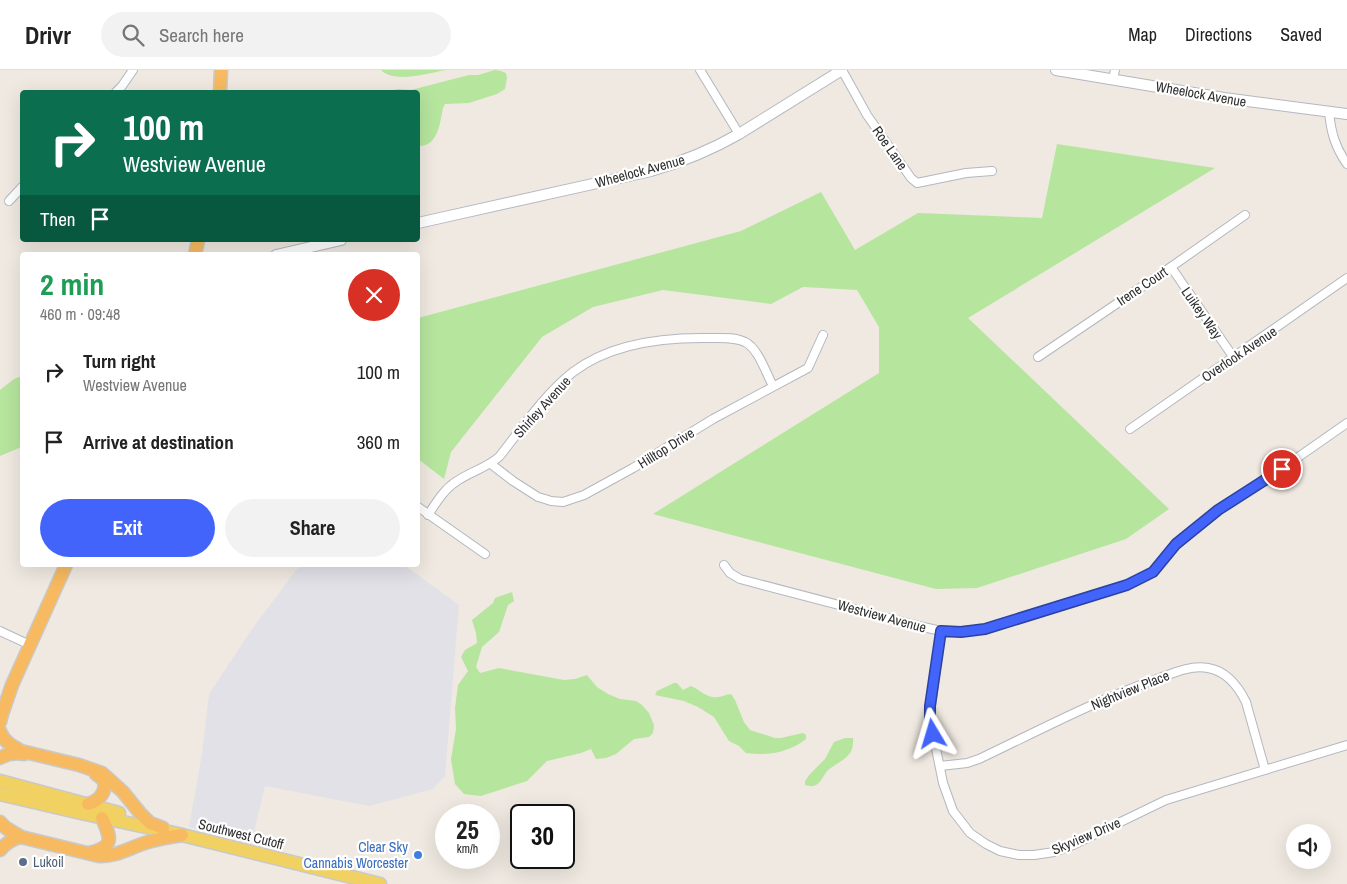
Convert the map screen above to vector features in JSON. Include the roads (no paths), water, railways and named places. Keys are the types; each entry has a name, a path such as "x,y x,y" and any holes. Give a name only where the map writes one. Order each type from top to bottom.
{"highway":[{"path":"220,90 221,70"},
{"path":"0,722 12,685 65,567"},
{"path":"0,691 12,685"},
{"path":"0,731 5,740 21,751 79,765 102,773 123,792 150,823"},
{"path":"0,758 17,752 100,776 104,780 104,788 100,798 88,804"},
{"path":"89,853 104,848 109,842 107,829 102,818"},
{"path":"0,822 21,837 106,856 162,838 182,835"},
{"name":"Southwest Cutoff","path":"150,823 163,828"},
{"path":"0,850 5,844 21,837"}],"main road":[{"name":"Southwest Cutoff","path":"0,781 88,804 150,823"},
{"name":"Southwest Cutoff","path":"0,794 182,835 380,884"},
{"name":"Southwest Cutoff","path":"163,828 182,835"}],"street":[{"path":"118,90 133,70"},
{"path":"700,70 740,134"},
{"name":"Wheelock Avenue","path":"420,222 650,171 693,157 740,134 842,70"},
{"name":"Roe Lane","path":"842,70 867,115 911,178 917,183 992,171"},
{"name":"Wheelock Avenue","path":"1056,70 1114,75 1224,98 1347,114"},
{"path":"1329,112 1332,134 1347,164"},
{"path":"9,201 20,189"},
{"name":"Irene Court","path":"1038,357 1245,215"},
{"path":"289,252 331,242"},
{"name":"Luikey Way","path":"1171,267 1234,358"},
{"name":"Overlook Avenue","path":"1130,430 1347,278"},
{"name":"Hilltop Drive","path":"491,464 538,497 558,502 584,495 633,468 713,419 808,368 823,335"},
{"name":"Shirley Avenue","path":"428,515 440,497 456,481 491,464 499,458 552,391 572,373 593,360 614,351 629,346 668,340 694,338 740,340 746,342 754,350 773,386"},
{"name":"Westview Avenue","path":"724,565 730,573 740,579 941,631 961,632 985,629 1127,585 1153,572 1176,544 1218,510 1264,481 1347,423"},
{"path":"420,509 485,554"},
{"path":"0,631 30,645"},
{"name":"Skyview Drive","path":"941,631 930,706 930,719 943,783 953,811 970,833 1000,851 1019,855 1054,852 1073,845 1166,800 1347,745"},
{"name":"Nightview Place","path":"940,766 966,763 979,759 1098,702 1137,686 1194,667 1220,671 1228,676 1242,692 1265,770"}],"place":[{"name":"Clear Sky Cannabis Worcester","path":"418,855"},
{"name":"Lukoil","path":"23,862"}]}
